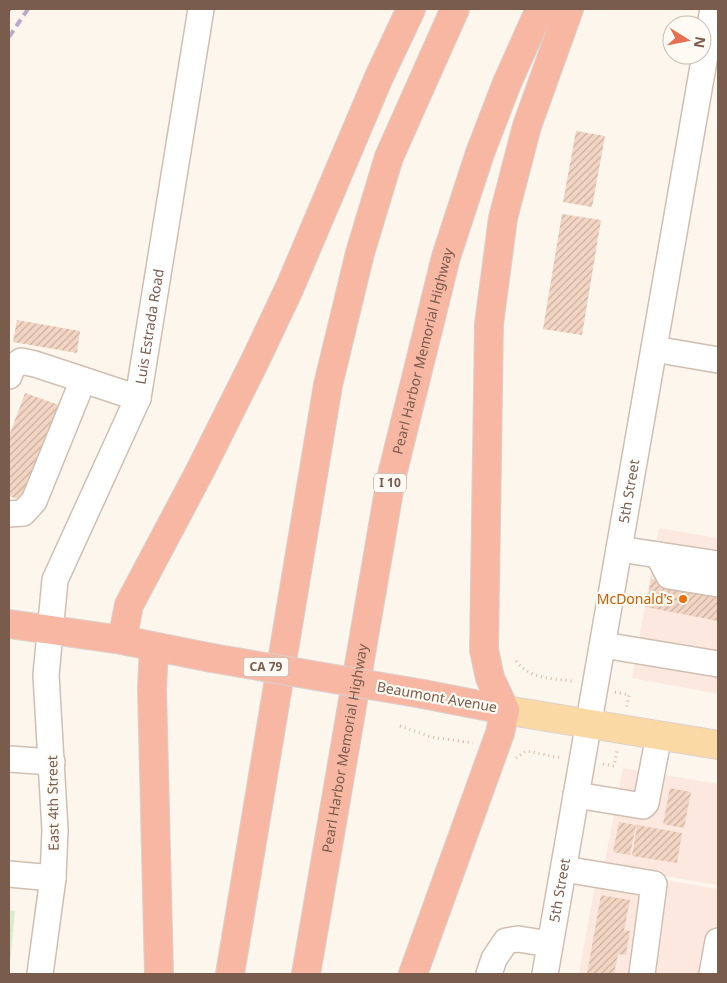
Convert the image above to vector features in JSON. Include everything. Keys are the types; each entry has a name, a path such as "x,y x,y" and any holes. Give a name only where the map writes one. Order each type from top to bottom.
{"highway":[{"path":"122,640 129,605 200,472 258,355 290,287 379,77 411,9"},
{"path":"230,974 328,385 360,252 389,157 455,9"},
{"name":"Pearl Harbor Memorial Highway","path":"306,974 391,479 446,257 480,153 507,82 540,9"},
{"path":"413,974 500,733 505,710 490,678 484,650 489,324 503,218 527,126 569,9"},
{"name":"Beaumont Avenue","path":"9,624 122,640 212,658 505,710"},
{"path":"154,646 152,689 159,974"}],"main road":[{"name":"Beaumont Avenue","path":"505,710 589,722 718,745"}],"street":[{"name":"Luis Estrada Road","path":"49,630 55,580 138,398 201,9"},
{"name":"5th Street","path":"545,974 714,9"},
{"path":"654,349 718,360"},
{"path":"9,376 12,368 21,361 138,398"},
{"path":"9,514 23,513 34,501 83,380"},
{"path":"619,549 718,564"},
{"path":"658,555 669,576 718,584"},
{"name":"East 4th Street","path":"40,974 53,878 55,830 46,675 49,630"},
{"path":"603,644 718,664"},
{"path":"576,795 643,806 646,803 659,735"},
{"path":"9,759 52,762"},
{"path":"564,869 654,884 642,974"},
{"path":"9,874 53,878"},
{"path":"489,974 494,959 506,941 518,939 550,944"},
{"path":"712,974 718,941"}],"shaded area":[{"path":"659,528 718,538 718,694 632,678"},
{"path":"623,768 718,784 718,885 604,866"},
{"path":"598,869 718,889 718,974 579,974"}],"green space":[{"path":"9,910 15,911 9,974"}],"building":[{"path":"576,131 605,136 592,207 563,202"},
{"path":"562,214 601,220 582,335 543,329"},
{"path":"17,320 80,331 77,353 13,342"},
{"path":"25,393 59,405 24,501 9,496 9,436"},
{"name":"McDonald's","path":"651,579 718,591 718,621 646,607"},
{"path":"670,788 691,792 684,828 663,824"},
{"path":"619,822 636,825 630,855 613,852"},
{"path":"637,825 682,833 677,863 632,856"},
{"path":"601,895 630,900 624,930 630,931 626,955 618,954 614,974 587,974"}],"railway":[{"path":"9,37 28,9"}],"place":[{"name":"McDonald's","path":"683,599"}]}
